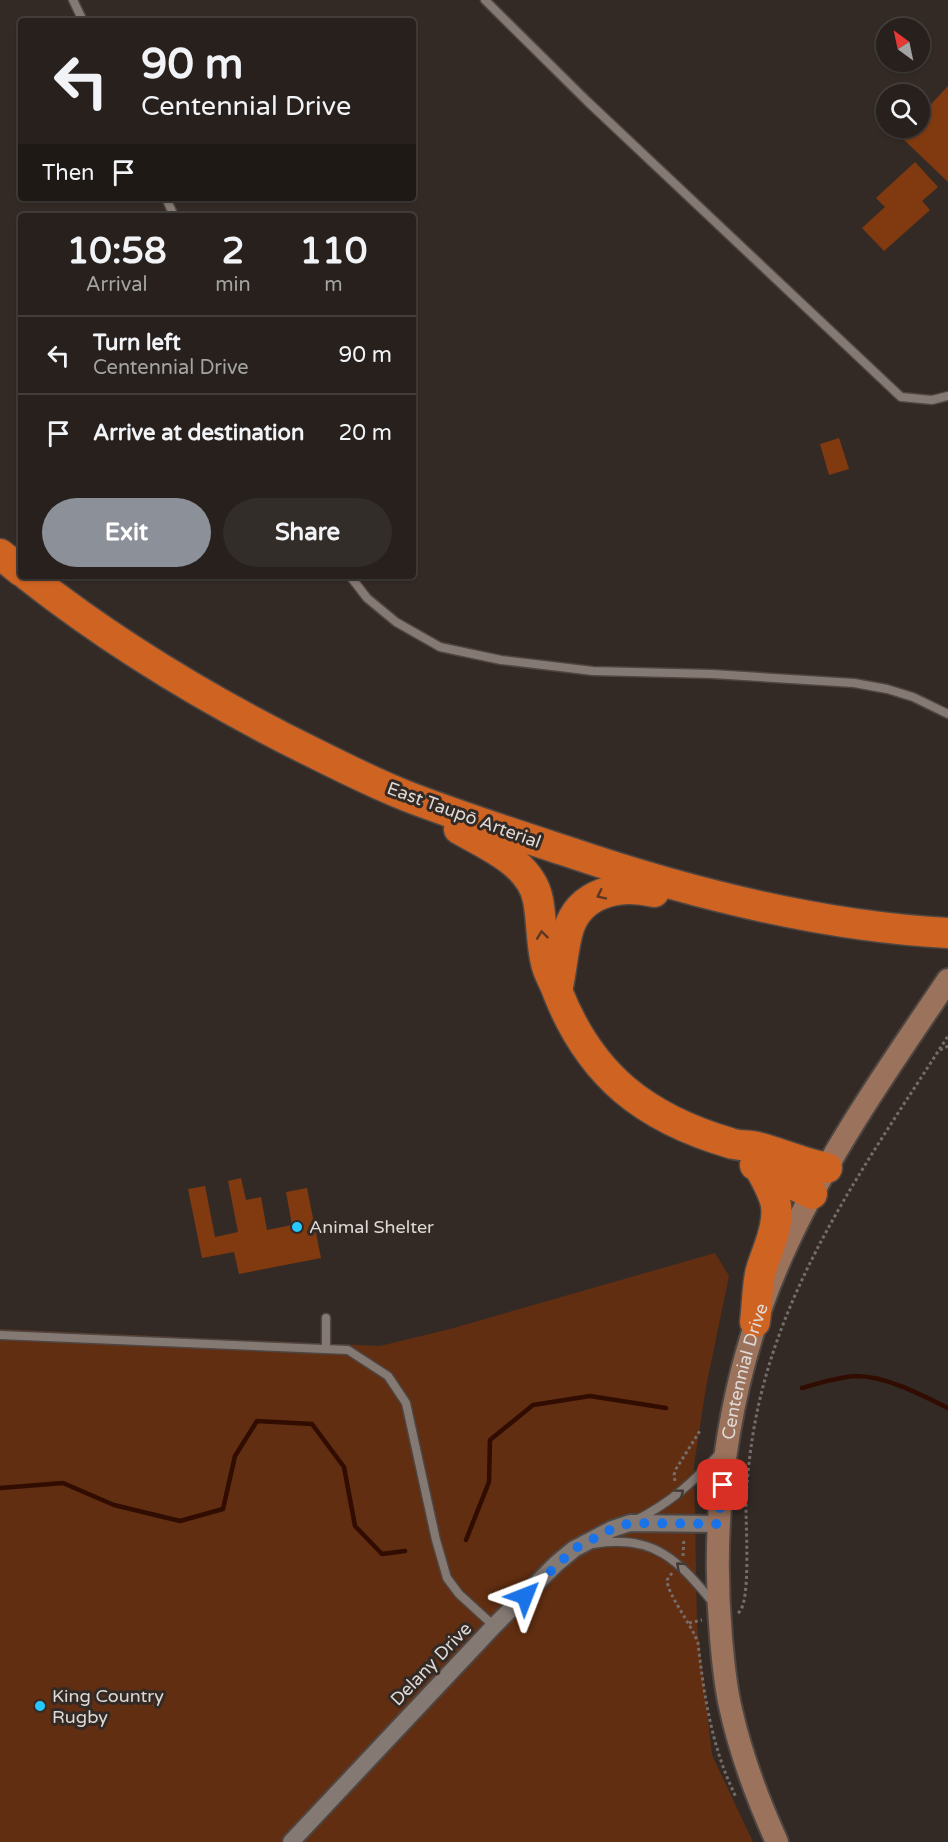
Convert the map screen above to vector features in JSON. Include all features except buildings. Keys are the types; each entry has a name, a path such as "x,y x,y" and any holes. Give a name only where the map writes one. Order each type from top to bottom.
{"highway":[{"path":"0,542 18,556"},
{"path":"0,554 18,569"},
{"name":"East Taupō Arterial","path":"32,579 87,621 232,711 334,763 408,797 635,874 822,920 856,925 946,927"},
{"name":"East Taupō Arterial","path":"50,579 170,658 267,714 421,786 675,867 759,891 862,907 946,927"},
{"path":"408,797 516,864 527,876 538,898 546,964 565,1009 585,1047 618,1085 658,1114 684,1126 732,1144 755,1147 827,1168"},
{"path":"558,990 568,930 574,917 581,907 604,892 620,888 640,888 784,921 822,920"},
{"path":"732,1144 745,1160 812,1194"},
{"path":"756,1322 760,1273 778,1215 770,1186 759,1167"}],"main road":[{"name":"Centennial Drive","path":"777,1842 746,1763 731,1710 719,1613 718,1524 727,1445 737,1393 756,1322 787,1243 812,1194 908,1039 948,980"}],"street":[{"name":"Delany Drive","path":"291,1842 494,1626 574,1549 612,1529 630,1523 718,1524"}],"lane":[{"path":"73,0 82,18"},
{"path":"485,0 587,101 901,397 932,400 948,396"},
{"path":"352,579 367,598 396,622 441,647 501,660 593,671 712,674 854,683 913,697 948,714"},
{"path":"326,1318 326,1349"},
{"path":"0,1335 348,1350 388,1376 406,1403 436,1540 447,1578 459,1594 494,1626"},
{"path":"630,1523 652,1512 684,1490 727,1445"},
{"path":"574,1549 616,1542 648,1546 666,1554 680,1564 719,1613"}],"path":[{"path":"689,1623 719,1613 740,1613 744,1605 747,1581 746,1495 754,1425 769,1367 791,1302 827,1230 948,1036"},
{"path":"938,1051 948,1046"},
{"path":"680,1488 674,1474 701,1430"},
{"path":"682,1561 684,1531"}],"shaded area":[{"path":"715,1253 729,1276 706,1387 694,1465 697,1625 712,1755 753,1842 0,1842 0,1329 380,1346 450,1329"}],"waterway":[{"path":"802,1388 829,1380 856,1376 867,1377 903,1387 948,1408"},
{"path":"466,1540 489,1482 490,1440 533,1405 590,1396 666,1408"},
{"path":"0,1488 63,1483 114,1505 180,1521 223,1509 235,1456 257,1421 312,1424 344,1467 355,1526 382,1554 405,1551"}],"place":[{"name":"Animal Shelter","path":"297,1227"},
{"name":"King Country Rugby","path":"40,1706"}],"route":[{"path":"525,1596 574,1549 612,1529 630,1523 718,1524 723,1485"}]}
